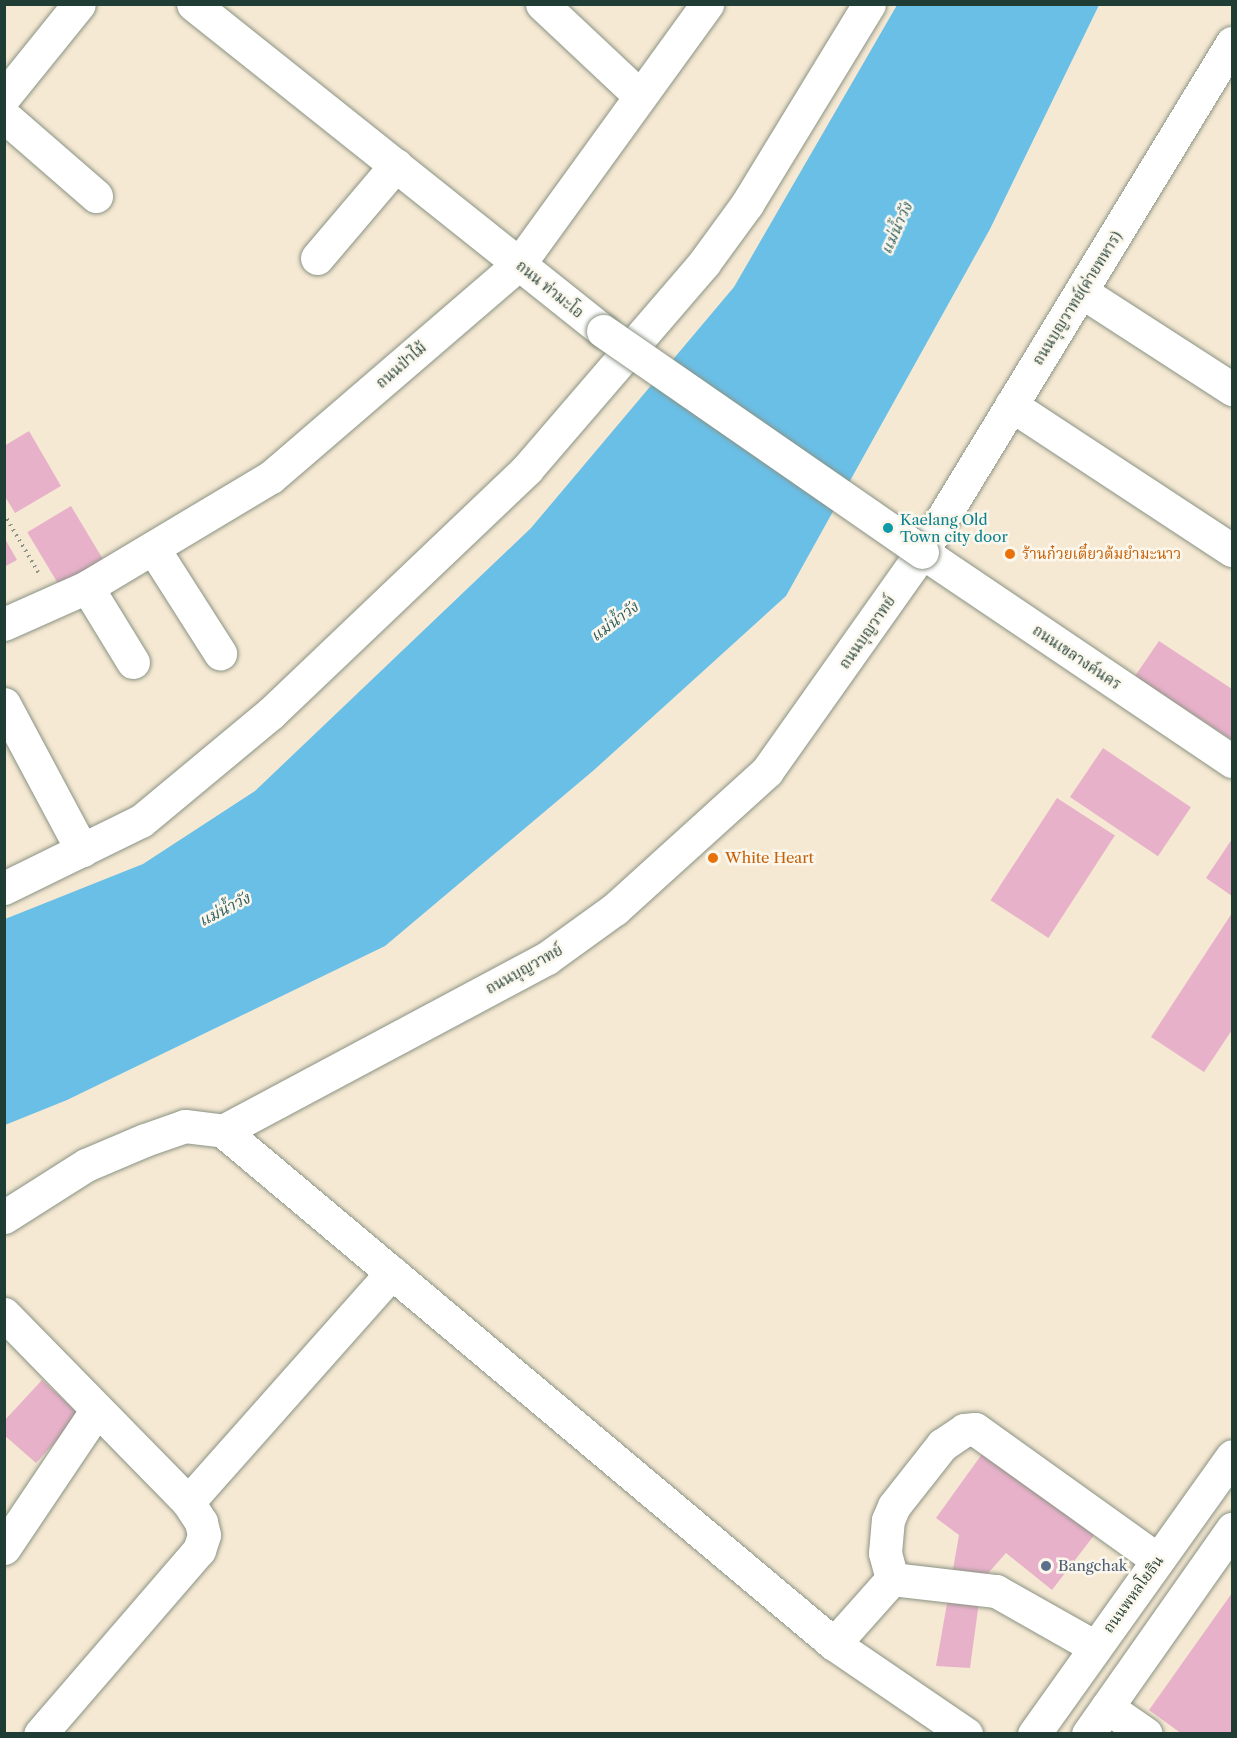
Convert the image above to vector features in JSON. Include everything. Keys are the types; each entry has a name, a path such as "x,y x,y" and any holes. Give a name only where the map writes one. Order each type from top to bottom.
{"street":[{"path":"4,97 79,4"},
{"name":"ถนน ท่ามะโอ","path":"193,4 603,331 922,552"},
{"path":"542,4 640,96"},
{"name":"ถนนป่าไม้","path":"4,624 87,587 271,477 519,264 707,4"},
{"path":"4,888 141,821 271,713 527,470 704,263 791,137 869,4"},
{"name":"ถนนบุญวาทย์(ค่ายทหาร)","path":"922,552 1233,43"},
{"path":"4,116 96,196"},
{"path":"317,258 396,165"},
{"path":"1082,292 1233,389"},
{"path":"1011,405 1233,550"},
{"path":"153,548 220,653"},
{"name":"ถนนเขลางค์นคร","path":"922,552 1233,761"},
{"name":"ถนนบุญวาทย์","path":"223,1131 547,958 615,909 766,771 922,552"},
{"path":"87,587 134,662"},
{"path":"4,704 82,850"},
{"path":"4,1217 86,1165 145,1140 185,1126 223,1131 834,1644 966,1734"},
{"path":"188,1502 392,1272"},
{"path":"4,1314 96,1411 188,1502 201,1522 204,1535 200,1550 40,1734"},
{"path":"4,1548 96,1411"},
{"path":"892,1578 885,1553 888,1520 894,1506 942,1445 964,1430 975,1429 1158,1560"},
{"name":"ถนนพหลโยธิน","path":"1034,1734 1233,1456"},
{"path":"1088,1734 1233,1529"},
{"path":"834,1644 892,1578"},
{"path":"892,1578 996,1592 1095,1647"},
{"path":"1107,1707 1146,1734"}],"path":[{"path":"4,514 55,601"}],"water":[{"name":"แม่น้ำวัง","path":"897,5 1099,5 990,229 786,596 594,770 385,946 67,1100 5,1125 5,919 143,864 255,791 531,528 734,287"}],"building":[{"path":"29,431 61,486 15,513 4,495 4,446"},
{"path":"71,506 103,559 59,585 27,532"},
{"path":"4,537 17,560 4,567"},
{"path":"1159,641 1232,689 1232,740 1135,676"},
{"path":"1103,748 1191,807 1158,856 1070,797"},
{"path":"1057,798 1115,836 1048,938 991,900"},
{"path":"1232,839 1232,896 1206,878"},
{"path":"1232,913 1232,1030 1204,1072 1151,1037"},
{"path":"42,1380 80,1415 36,1463 4,1435 4,1421"},
{"name":"Bangchak","path":"982,1454 1013,1477 1015,1472 1095,1534 1052,1590 1006,1553 982,1580 970,1668 936,1666 959,1535 936,1518"},
{"path":"1232,1593 1232,1734 1182,1734 1149,1710"}],"place":[{"name":"Kaelang Old Town city door","path":"888,528"},
{"name":"ร้านก๋วยเตี๋ยวต้มยำมะนาว","path":"1010,554"},
{"name":"White Heart","path":"713,858"},
{"name":"Bangchak","path":"1046,1566"}]}
